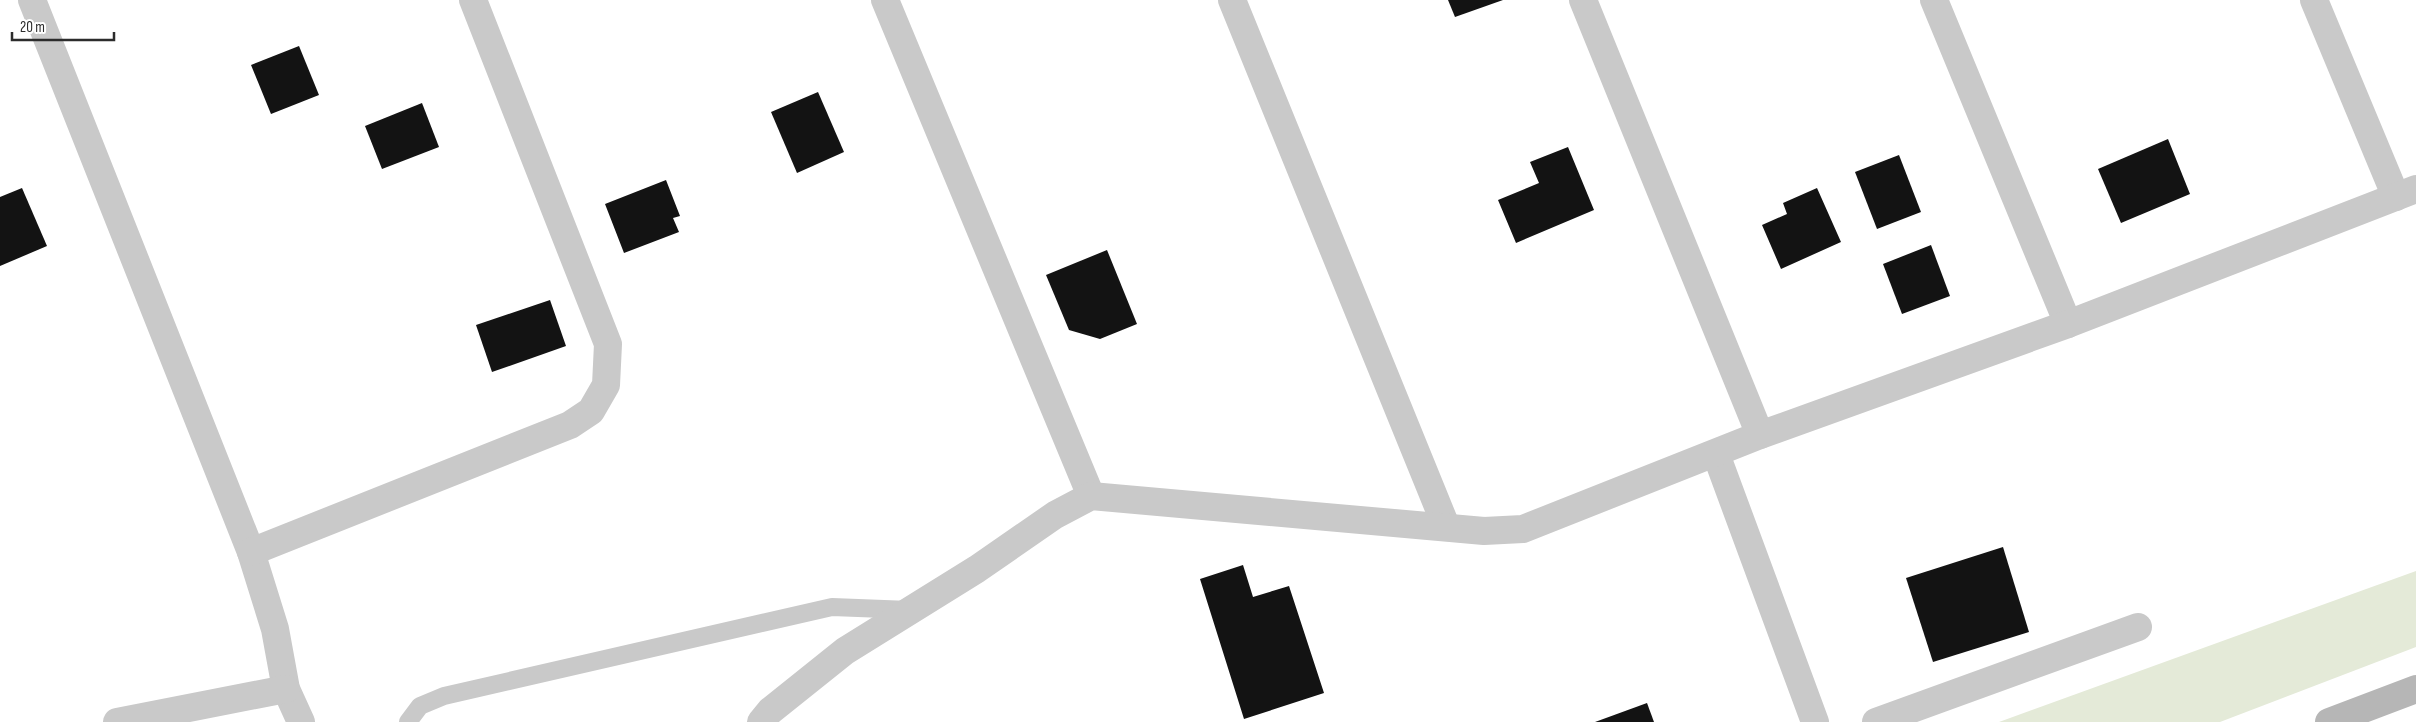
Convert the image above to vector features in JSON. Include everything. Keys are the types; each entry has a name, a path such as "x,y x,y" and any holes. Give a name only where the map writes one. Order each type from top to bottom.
{"main road":[{"path":"2329,722 2416,689"}],"street":[{"path":"32,0 252,552 275,629 286,689 301,722"},
{"path":"252,552 570,425 591,412 606,385 608,344 473,0"},
{"path":"885,0 1091,496"},
{"path":"1232,0 1446,526"},
{"path":"1583,0 1760,435"},
{"path":"1934,0 2068,324"},
{"path":"761,722 770,711 845,651 977,569 1055,515 1091,496 1446,526 1484,531 1523,529 1760,435 2068,324 2406,193 2314,0"},
{"path":"1716,454 1815,722"},
{"path":"1876,722 2138,627"},
{"path":"117,722 286,689"}],"lane":[{"path":"408,722 420,706 444,696 832,607 911,610"}],"green space":[{"path":"2416,571 2416,647 2220,722 1999,722"}],"building":[{"path":"1448,0 1503,0 1455,17"},
{"path":"299,46 319,95 271,114 251,65"},
{"path":"818,92 844,152 797,173 771,112"},
{"path":"422,103 439,147 382,169 365,126"},
{"path":"2168,139 2190,194 2121,223 2098,169"},
{"path":"1568,147 1594,210 1516,243 1498,200 1539,183 1530,162"},
{"path":"1899,155 1921,212 1877,229 1855,172"},
{"path":"666,180 680,216 673,218 679,232 624,253 605,204"},
{"path":"22,188 47,246 0,266 0,197"},
{"path":"1817,188 1841,242 1781,269 1762,225 1787,214 1783,203"},
{"path":"1931,245 1950,296 1902,314 1883,264"},
{"path":"1107,250 1137,324 1100,339 1069,330 1046,275"},
{"path":"550,300 566,346 492,372 476,325"},
{"path":"2003,547 2029,632 1933,662 1906,578"},
{"path":"1243,565 1253,597 1289,586 1324,693 1244,719 1200,579"},
{"path":"1647,703 1654,722 1595,722"}]}
